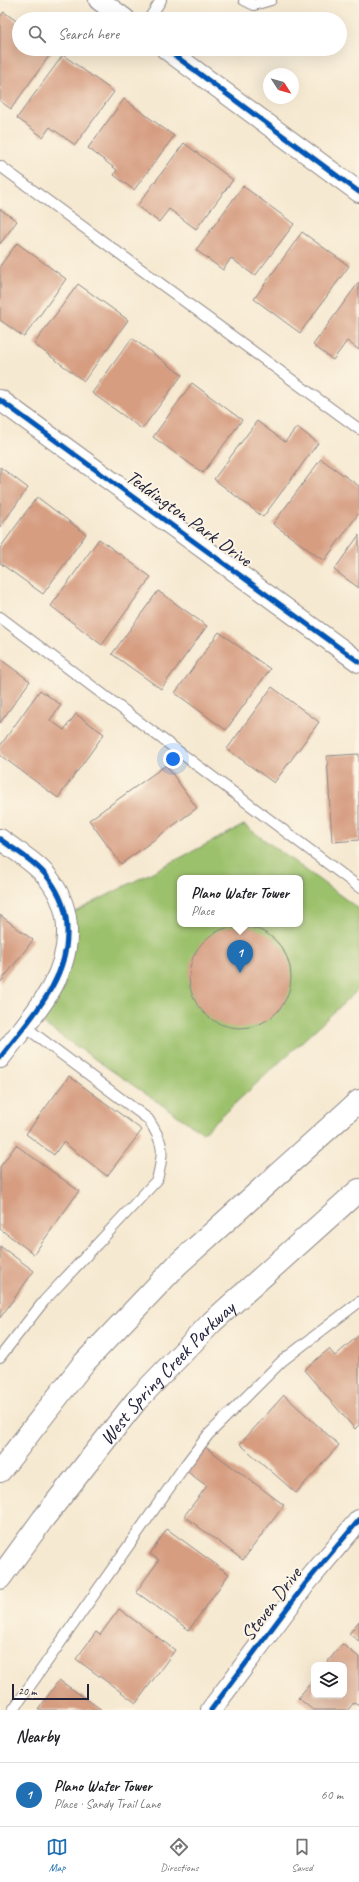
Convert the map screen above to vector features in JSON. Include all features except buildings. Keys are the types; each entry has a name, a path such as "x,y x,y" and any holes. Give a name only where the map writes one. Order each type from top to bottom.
{"main road":[{"path":"0,1471 83,1364 178,1264 359,1101"},
{"name":"West Spring Creek Parkway","path":"0,1578 43,1519 136,1401 212,1322 359,1190"}],"street":[{"path":"99,0 115,12"},
{"path":"175,56 359,192"},
{"name":"Teddington Park Drive","path":"0,400 359,662"},
{"path":"0,839 49,878 59,894 67,916 68,946 64,963 53,987 0,1058"},
{"name":"Steven Drive","path":"211,1710 306,1583 359,1520"}],"lane":[{"path":"153,12 161,0"},
{"path":"244,0 254,5 271,0"},
{"path":"0,166 359,429"},
{"path":"0,617 359,887"},
{"path":"0,1357 44,1302 158,1180 163,1158 159,1135 148,1119 24,1026"},
{"path":"13,1710 208,1435 282,1361 359,1302"}],"green space":[{"path":"244,825 359,909 359,989 203,1133 32,1016 53,987 67,916"}],"cycle path":[{"path":"175,56 359,192"},
{"path":"0,400 359,662"},
{"path":"0,839 32,862 49,879 57,891 62,903 66,916 67,930 66,949 54,983 34,1014 0,1058"},
{"path":"211,1710 306,1583 359,1520"}],"place":[{"name":"Plano Water Tower","path":"240,973"}]}
